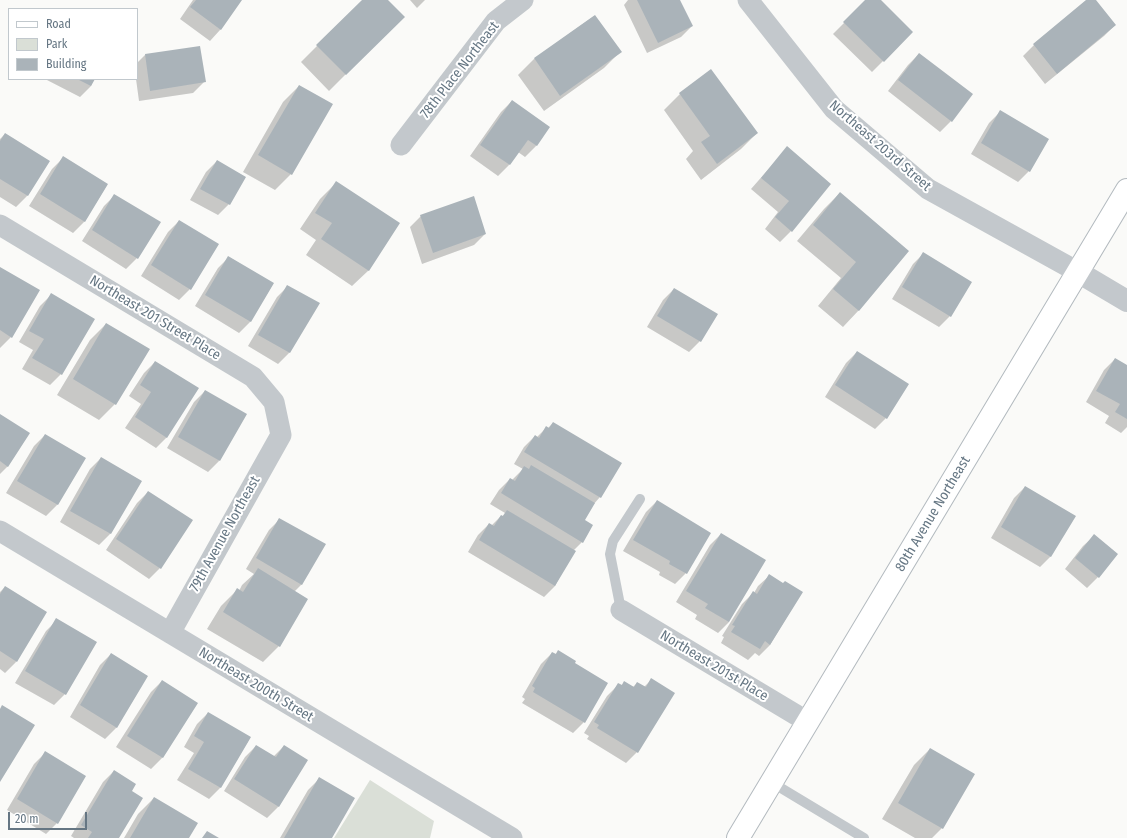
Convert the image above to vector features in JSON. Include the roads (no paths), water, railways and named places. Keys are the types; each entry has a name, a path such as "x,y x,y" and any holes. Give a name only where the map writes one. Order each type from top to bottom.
{"main road":[{"name":"80th Avenue Northeast","path":"738,838 1127,190"}],"street":[{"name":"78th Place Northeast","path":"401,145 496,21 523,0"},
{"name":"Northeast 203rd Street","path":"752,1 834,109 928,189 1078,272 1127,301"},
{"name":"Northeast 201 Street Place","path":"0,226 254,377 274,402 281,435"},
{"name":"79th Avenue Northeast","path":"170,633 281,435"},
{"name":"Northeast 200th Street","path":"0,531 512,838"},
{"name":"Northeast 201st Place","path":"621,610 808,722"}],"lane":[{"path":"621,610 610,554 612,541 640,499"},
{"path":"771,782 864,838"}]}
